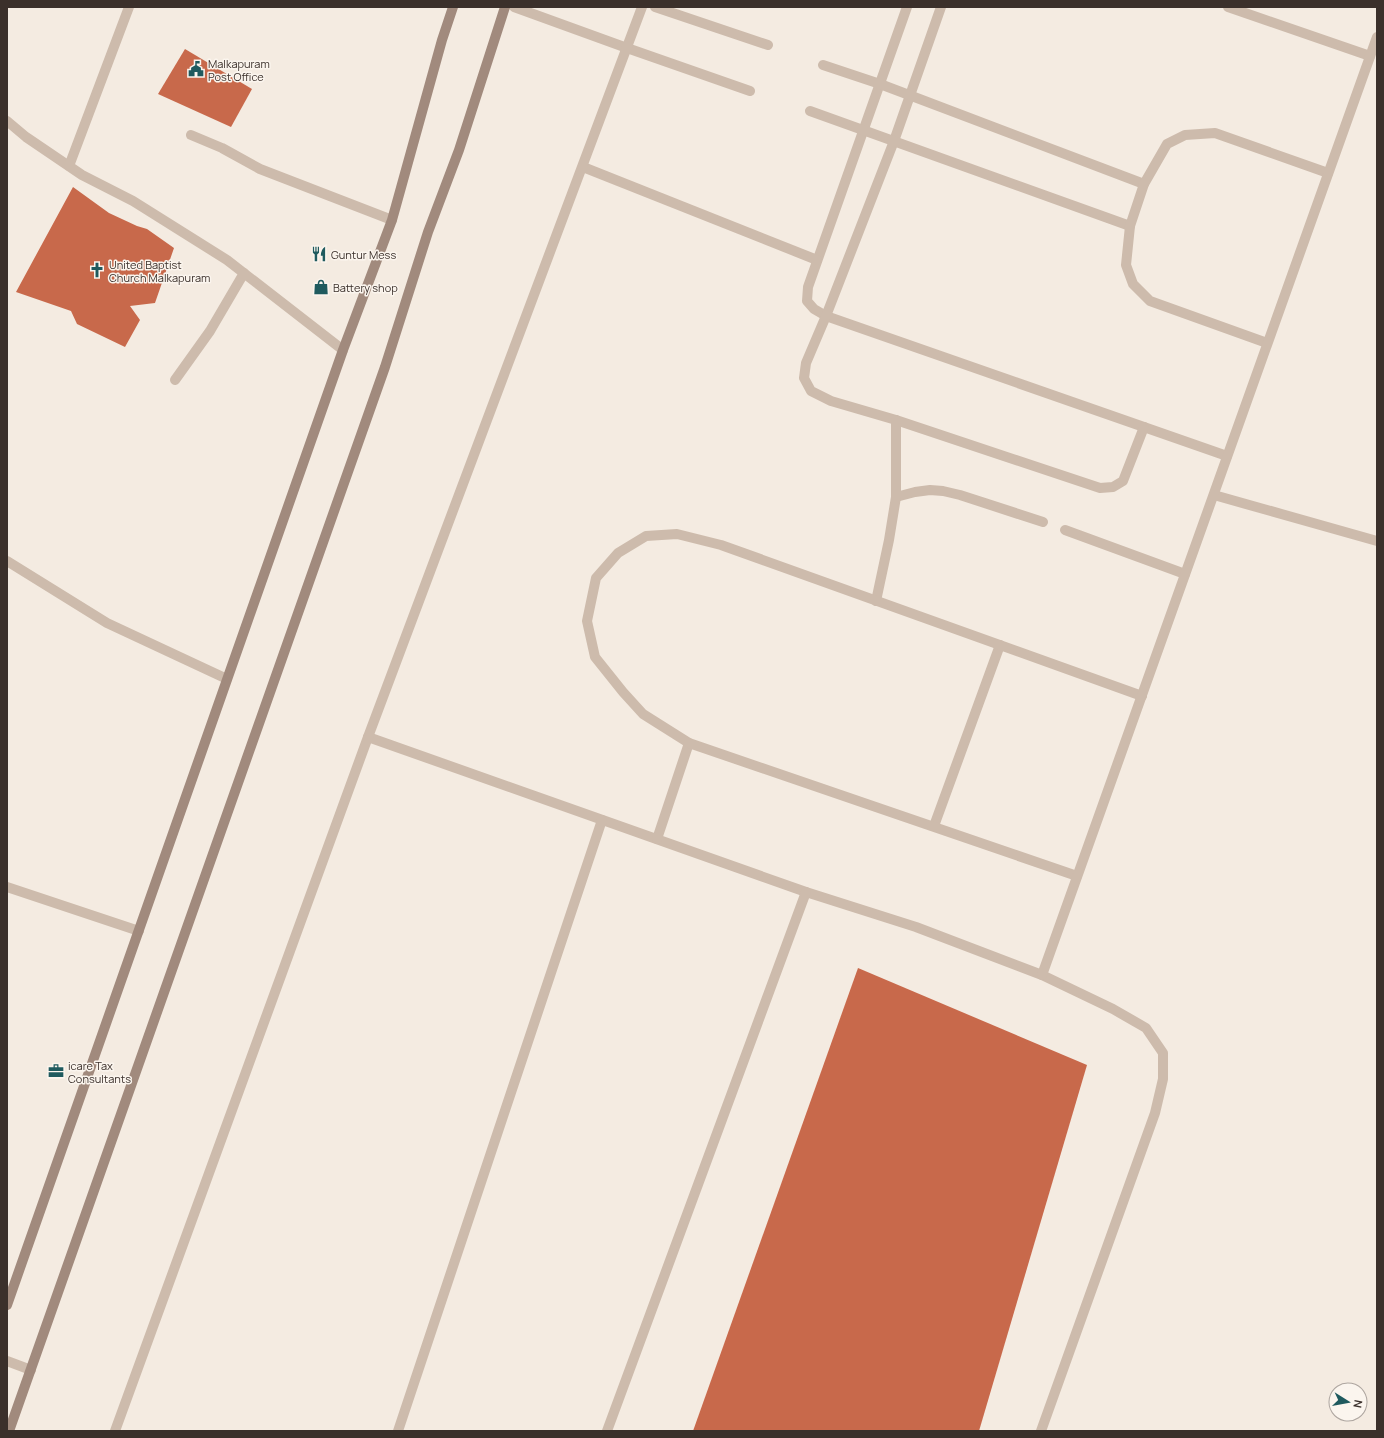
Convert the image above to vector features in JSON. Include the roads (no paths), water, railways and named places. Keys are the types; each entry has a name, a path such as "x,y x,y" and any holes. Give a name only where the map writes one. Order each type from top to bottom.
{"main road":[{"path":"7,1305 343,350 392,220 442,40 453,7"},
{"path":"9,1431 385,367 428,232 459,150 505,7"}],"street":[{"path":"69,166 129,7"},
{"path":"514,7 750,91"},
{"path":"115,1431 368,737 642,7"},
{"path":"655,7 768,45"},
{"path":"907,7 817,260 808,287 807,301 814,309 826,316 1227,456"},
{"path":"941,7 894,141 826,316 806,363 804,378 811,391 831,401 896,420 1100,488 1113,487 1123,481 1144,427"},
{"path":"1228,7 1370,56"},
{"path":"1042,975 1377,37"},
{"path":"823,65 880,84 1144,184"},
{"path":"810,111 864,129 1130,226"},
{"path":"7,121 26,137 82,175 133,201 193,238 244,273 343,350"},
{"path":"1267,343 1150,301 1133,284 1126,265 1130,226 1144,184 1167,144 1185,135 1215,133 1328,173"},
{"path":"191,135 222,148 260,169 392,220"},
{"path":"583,167 817,260"},
{"path":"175,380 210,331 244,273"},
{"path":"876,600 889,540 896,497 896,420"},
{"path":"896,497 922,491 943,491 960,494 1043,522"},
{"path":"1214,495 1377,541"},
{"path":"1065,530 1185,574"},
{"path":"1077,876 689,743 643,714 595,657 586,621 596,578 618,553 646,536 677,534 720,545 1142,696"},
{"path":"7,561 107,623 227,679"},
{"path":"934,826 1000,645"},
{"path":"368,737 806,892 916,927 1042,975 1112,1009 1146,1028 1163,1053 1163,1079 1154,1113 1041,1431"},
{"path":"656,839 689,743"},
{"path":"398,1431 602,820"},
{"path":"7,887 138,931"},
{"path":"607,1431 806,892"},
{"path":"7,1361 31,1370"}],"place":[{"name":"Malkapuram Post Office","path":"196,69"},
{"name":"Guntur Mess","path":"319,254"},
{"name":"United Baptist Church Malkapuram","path":"97,270"},
{"name":"Battery shop","path":"321,287"},
{"name":"icare Tax Consultants","path":"56,1071"}]}
